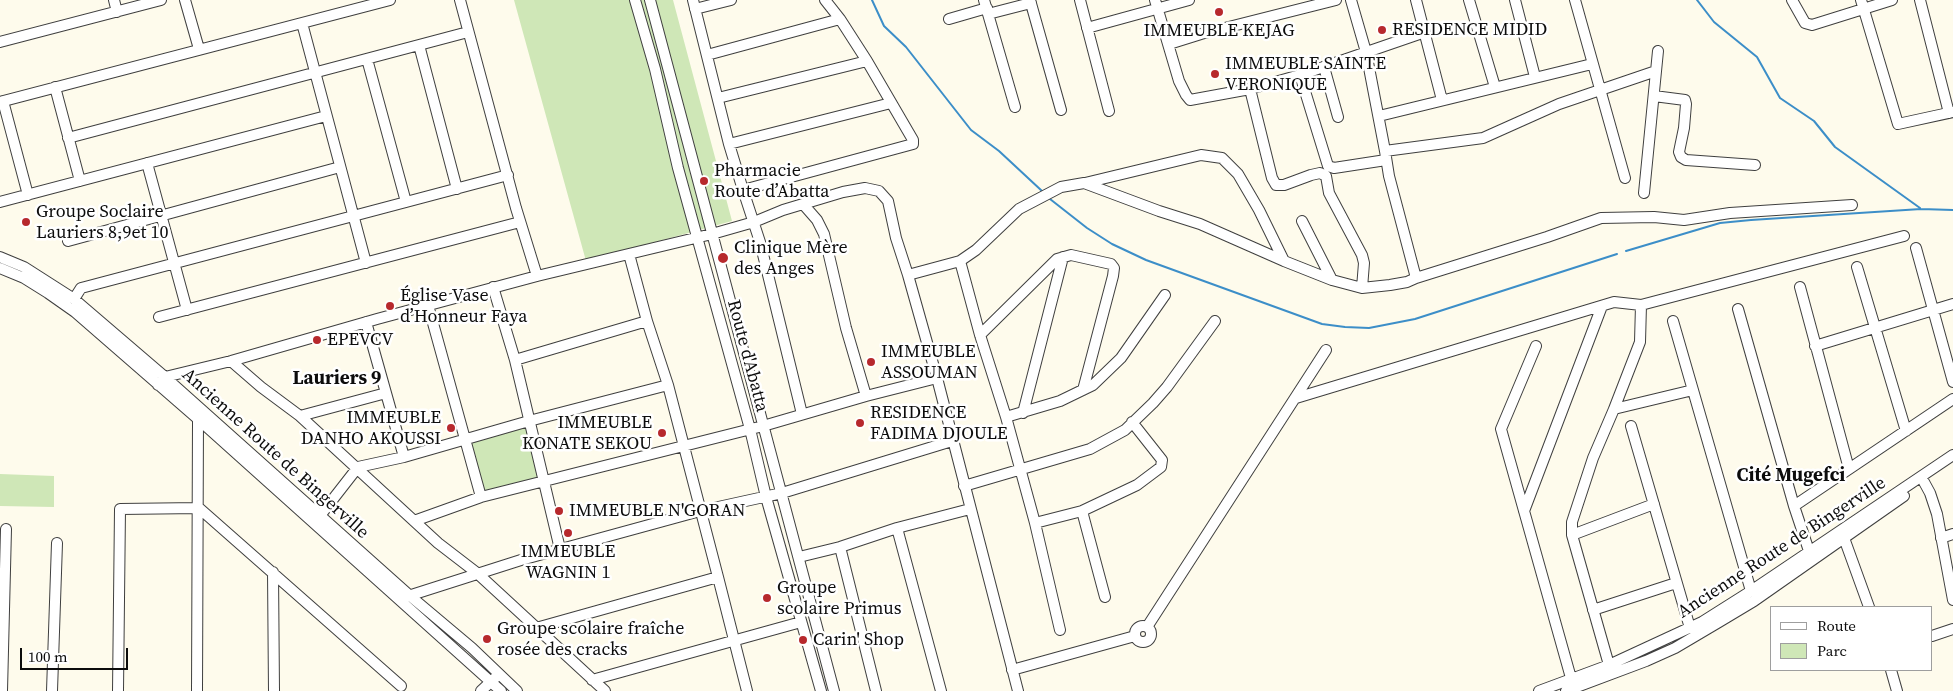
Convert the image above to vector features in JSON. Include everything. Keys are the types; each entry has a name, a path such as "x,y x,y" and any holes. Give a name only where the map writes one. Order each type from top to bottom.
{"street":[{"path":"114,0 117,12"},
{"path":"0,42 161,0"},
{"path":"185,0 199,49"},
{"path":"28,195 2,101 390,0"},
{"path":"460,0 536,276"},
{"name":"Route d'Abatta","path":"635,0 655,69 678,168 750,429 766,497 821,691"},
{"name":"Route d'Abatta","path":"650,0 763,426 800,557 834,691"},
{"path":"731,0 694,4 729,144 754,222 802,414"},
{"path":"743,190 913,144 914,140 867,61 840,19 825,0"},
{"path":"1080,0 1109,111"},
{"path":"1087,28 1156,4 1189,0"},
{"path":"1169,44 1201,34 1336,0"},
{"path":"1351,0 1366,52 1380,116 1386,155 1416,278"},
{"path":"1416,0 1442,100"},
{"path":"1469,0 1494,87"},
{"path":"1515,0 1535,77"},
{"path":"1575,0 1625,178"},
{"path":"1792,0 1806,22 1812,25 1862,5 1892,0"},
{"path":"1862,5 1898,124 1951,112 1920,0"},
{"path":"950,19 986,8 1031,2 1061,110"},
{"path":"1156,4 1180,80 1190,100 1250,89 1425,32"},
{"path":"986,8 1015,107"},
{"path":"707,55 840,19"},
{"path":"302,23 366,263"},
{"path":"68,138 468,32"},
{"path":"419,45 457,189"},
{"path":"1644,193 1658,51"},
{"path":"367,59 406,202"},
{"path":"718,98 867,61"},
{"path":"1380,116 1592,64"},
{"path":"1324,66 1338,117"},
{"path":"1300,74 1328,166 1334,168 1386,155 1483,138 1559,104 1656,71"},
{"path":"55,87 80,181"},
{"path":"1250,89 1272,178 1276,185 1284,185 1320,173 1326,176 1329,193 1362,255 1364,264 1362,288"},
{"path":"1654,96 1685,100 1684,128 1679,152 1686,160 1755,165"},
{"path":"729,144 891,103"},
{"path":"0,202 326,116"},
{"path":"908,275 960,261 976,250 1019,209 1061,187 1201,155 1222,158 1238,174 1259,210 1284,262"},
{"path":"147,164 186,310"},
{"path":"68,241 162,217 340,167"},
{"path":"74,299 81,288 508,175"},
{"path":"1084,183 1158,211 1200,224 1284,262 1332,280 1362,288 1390,286 1547,237 1600,218 1654,217 1684,220 1730,214 1852,205"},
{"path":"162,381 493,287 712,234 843,192 865,188 879,191 888,201 896,238 937,378 1018,691"},
{"path":"803,204 817,220 824,234 846,328 866,396"},
{"path":"1302,221 1332,280"},
{"path":"159,317 520,222"},
{"path":"1296,398 1614,302 1642,305 1904,236"},
{"path":"1916,248 1953,382"},
{"path":"629,254 647,321 668,385 747,691"},
{"path":"980,335 1052,264 1063,257 1071,255 1111,264 1114,268 1083,390"},
{"name":"Ancienne Route de Bingerville","path":"0,257 24,267 74,299 162,381 319,517 501,691"},
{"path":"1023,412 1063,257"},
{"path":"960,261 1035,523 1060,630"},
{"path":"1857,267 1906,431"},
{"name":"Ancienne Route de Bingerville","path":"0,268 24,278 48,293 162,381 198,419 403,597 472,648 517,691"},
{"path":"493,287 514,360 560,549"},
{"path":"1800,287 1849,470"},
{"path":"1006,417 1060,401 1093,385 1122,358 1165,295"},
{"path":"1815,346 1953,304"},
{"path":"428,305 481,497"},
{"path":"1609,665 1572,535 1572,522 1593,458 1640,342 1642,305"},
{"path":"1524,510 1602,306"},
{"path":"1738,309 1810,556"},
{"path":"964,486 1090,449 1125,430 1167,386 1215,320"},
{"path":"514,360 647,321"},
{"path":"1673,321 1751,592"},
{"path":"366,322 404,457"},
{"path":"1536,346 1501,429 1571,678"},
{"path":"1012,670 1135,636 1140,642 1148,640 1151,634 1147,628 1326,350"},
{"path":"232,361 261,387 300,416 358,467 438,543 477,573 605,691"},
{"path":"414,521 481,497 543,483 763,426 866,396 937,378"},
{"path":"319,517 358,467 404,457 529,420 668,385"},
{"path":"1614,409 1693,390"},
{"path":"300,416 386,393"},
{"path":"1794,506 1953,399"},
{"path":"198,419 198,691"},
{"path":"1035,523 1082,511 1137,485 1161,467 1162,460 1132,422"},
{"path":"1631,426 1690,628"},
{"path":"403,597 560,549 700,511 766,497 952,441"},
{"name":"Ancienne Route de Bingerville","path":"1566,691 1675,648 1754,601 1810,556 1953,455"},
{"name":"Ancienne Route de Bingerville","path":"1540,691 1609,665 1690,628 1810,556 1844,538 1953,462"},
{"path":"1924,482 1934,504 1953,600"},
{"path":"1572,535 1654,504"},
{"path":"118,691 120,509 199,508 401,686"},
{"path":"800,557 840,547 897,528 970,509"},
{"path":"1082,511 1105,597"},
{"path":"2,691 6,528"},
{"path":"897,528 942,691"},
{"path":"1941,538 1953,534"},
{"path":"1844,538 1868,606"},
{"path":"52,691 57,543"},
{"path":"840,547 876,691"},
{"path":"273,572 274,691"},
{"path":"536,628 718,577"},
{"path":"1594,610 1676,583"},
{"path":"592,680 801,622"},
{"path":"1933,636 1953,629"},
{"path":"1891,671 1897,691"},
{"path":"481,691 499,675"}],"green space":[{"path":"514,0 673,0 732,221 586,261"},
{"path":"529,423 541,479 483,494 468,441"},
{"path":"0,474 54,476 54,507 0,506"}],"waterway":[{"path":"872,0 884,26 906,47 971,130 999,151 1042,191"},
{"path":"1697,0 1714,22 1757,57 1780,98 1814,121 1835,147 1920,208"},
{"path":"1050,199 1087,228 1112,244 1146,260 1322,324 1345,327 1369,328 1415,319 1617,254"},
{"path":"1626,251 1720,223 1921,209 1953,210"}],"place":[{"name":"IMMEUBLE KEJAG","path":"1219,12"},
{"name":"RESIDENCE MIDID","path":"1382,30"},
{"name":"IMMEUBLE SAINTE VERONIQUE","path":"1215,74"},
{"name":"Pharmacie Route d’Abatta","path":"704,181"},
{"name":"Groupe Soclaire Lauriers 8,9et 10","path":"26,222"},
{"name":"Clinique Mère des Anges","path":"723,258"},
{"name":"Église Vase d’Honneur Faya","path":"390,306"},
{"name":"EPEVCV","path":"317,340"},
{"name":"IMMEUBLE ASSOUMAN","path":"871,362"},
{"name":"RESIDENCE FADIMA DJOULE","path":"860,423"},
{"name":"IMMEUBLE DANHO AKOUSSI","path":"451,428"},
{"name":"IMMEUBLE KONATE SEKOU","path":"662,433"},
{"name":"IMMEUBLE N'GORAN","path":"559,511"},
{"name":"IMMEUBLE WAGNIN 1","path":"568,533"},
{"name":"Groupe scolaire Primus","path":"767,598"},
{"name":"Groupe scolaire fraîche rosée des cracks","path":"487,639"},
{"name":"Carin' Shop","path":"803,640"}],"district":[{"name":"Lauriers 9","path":"337,379"},
{"name":"Cité Mugefci","path":"1791,476"}]}
